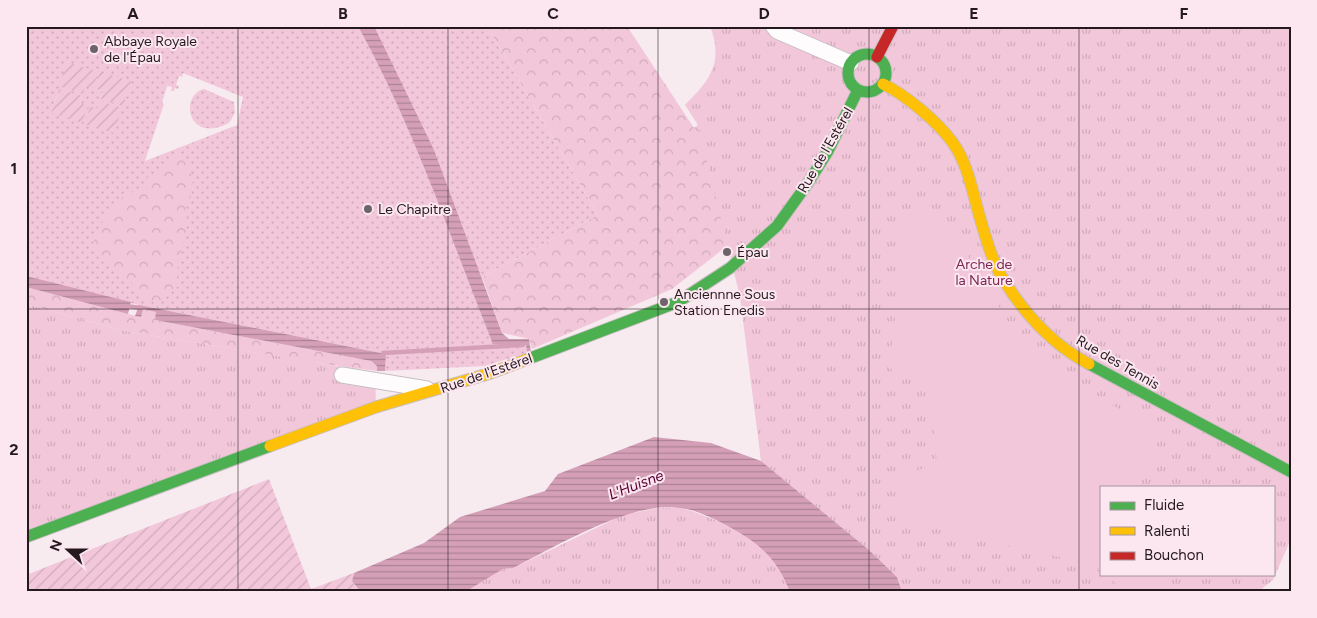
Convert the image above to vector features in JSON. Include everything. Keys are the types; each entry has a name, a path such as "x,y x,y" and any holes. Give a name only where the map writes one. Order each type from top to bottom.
{"street":[{"path":"773,26 777,31 851,63"},
{"path":"877,57 892,26"},
{"path":"865,54 877,57 885,65 886,71 883,84 873,92 858,90 851,82 849,76 851,63 865,54"},
{"name":"Rue des Tennis","path":"883,84 895,90 919,110 953,143 966,170 986,238 1002,278 1039,327 1072,355 1291,472"},
{"name":"Rue de l'Estérel","path":"26,537 349,417 492,373 678,302 730,268 777,226 828,151 858,90"},
{"path":"342,375 434,390"}],"green space":[{"path":"26,26 487,26 598,215 482,277 493,344 526,345 527,353 485,366 385,371 386,354 139,305 26,276","holes":["67,62 86,86 83,94","183,73 243,97 237,125 145,161 164,104 162,103 167,86 172,87 171,91 174,91 175,88 178,89 179,86 176,85 179,76 182,77","130,81 101,99 103,91 95,89","59,89 82,97 80,103 51,113"]},
{"path":"487,26 627,26 694,128 735,95 781,204 672,289 532,349 529,339 502,333 482,277 598,215"},
{"name":"Arche de la Nature","path":"710,26 1291,26 1291,539 1273,580 1258,592 902,592 897,577 869,550 761,461 740,297 698,125 685,105 708,79 715,61 716,50"},
{"path":"67,62 98,72 93,88 86,86 83,94 59,86"},
{"path":"100,72 131,81 123,106 101,99 103,91 95,89"},
{"path":"59,89 82,96 80,103 88,106 82,123 51,113"},
{"path":"204,89 234,102 235,113 229,123 215,128 204,128 196,123 191,116 190,108 196,93"},
{"path":"100,101 122,108 114,133 85,124 90,106 97,109"},
{"path":"181,153 191,173 193,186 192,193 185,207 187,223 179,261 179,285 160,303 146,301 129,279 99,258 93,245 99,227 115,204 128,194 147,189 147,178"},
{"path":"928,212 947,222 1016,334 1080,390 1164,430 1140,477 1139,486 1100,486 1100,571 1094,565 914,524 900,517 896,495 903,474 937,465 928,373 900,381 889,366 899,283 894,250 901,224"},
{"path":"26,287 140,317 142,309 157,312 155,320 371,361 377,366 377,371 125,331 26,304"},
{"path":"26,304 125,331 375,372 376,407 26,537"},
{"path":"269,479 311,589 354,573 352,581 361,592 26,592 26,575"},
{"path":"679,507 718,521 755,541 775,560 790,592 465,592 503,569 513,568 623,515 657,508"},
{"path":"650,570 660,592 593,592"},
{"path":"1106,576 1174,576 1165,588 1147,591 1125,588"}],"water":[{"path":"358,26 374,26 434,150 502,333 509,339 529,339 531,352 527,353 526,345 493,344 414,143 397,103"},
{"path":"26,276 131,302 128,314 26,287"},
{"path":"139,305 386,354 385,371 377,371 377,366 371,361 155,320 156,312 143,309 141,317 135,316"},
{"name":"L'Huisne","path":"654,437 711,443 761,461 869,550 897,577 902,592 790,592 780,571 768,555 743,535 700,513 687,509 661,507 640,511 595,527 513,568 503,569 465,592 361,592 352,581 354,573 424,543 460,517 545,491 558,474"}],"waterway":[{"path":"125,306 142,308"},
{"path":"383,353 523,345"}],"traffic: fast":[{"path":"867,54 880,60 886,73 880,86 867,92 854,86 848,73 854,60 867,54"},
{"path":"528,359 678,302 730,268 777,226 808,183 828,151 858,90"},
{"path":"1089,364 1291,472"},
{"path":"26,537 270,446"}],"traffic: slow":[{"path":"883,84 902,95 921,110 939,126 953,143 963,160 990,249 1003,279 1020,304 1040,327 1063,347 1089,364"},
{"path":"270,446 376,407 491,373 528,359"}],"traffic: jam":[{"path":"877,57 893,26"}],"place":[{"name":"Abbaye Royale de l'Épau","path":"94,49"},
{"name":"Le Chapitre","path":"368,209"},
{"name":"Épau","path":"727,252"},
{"name":"Anciennne Sous Station Enedis","path":"664,302"}]}
